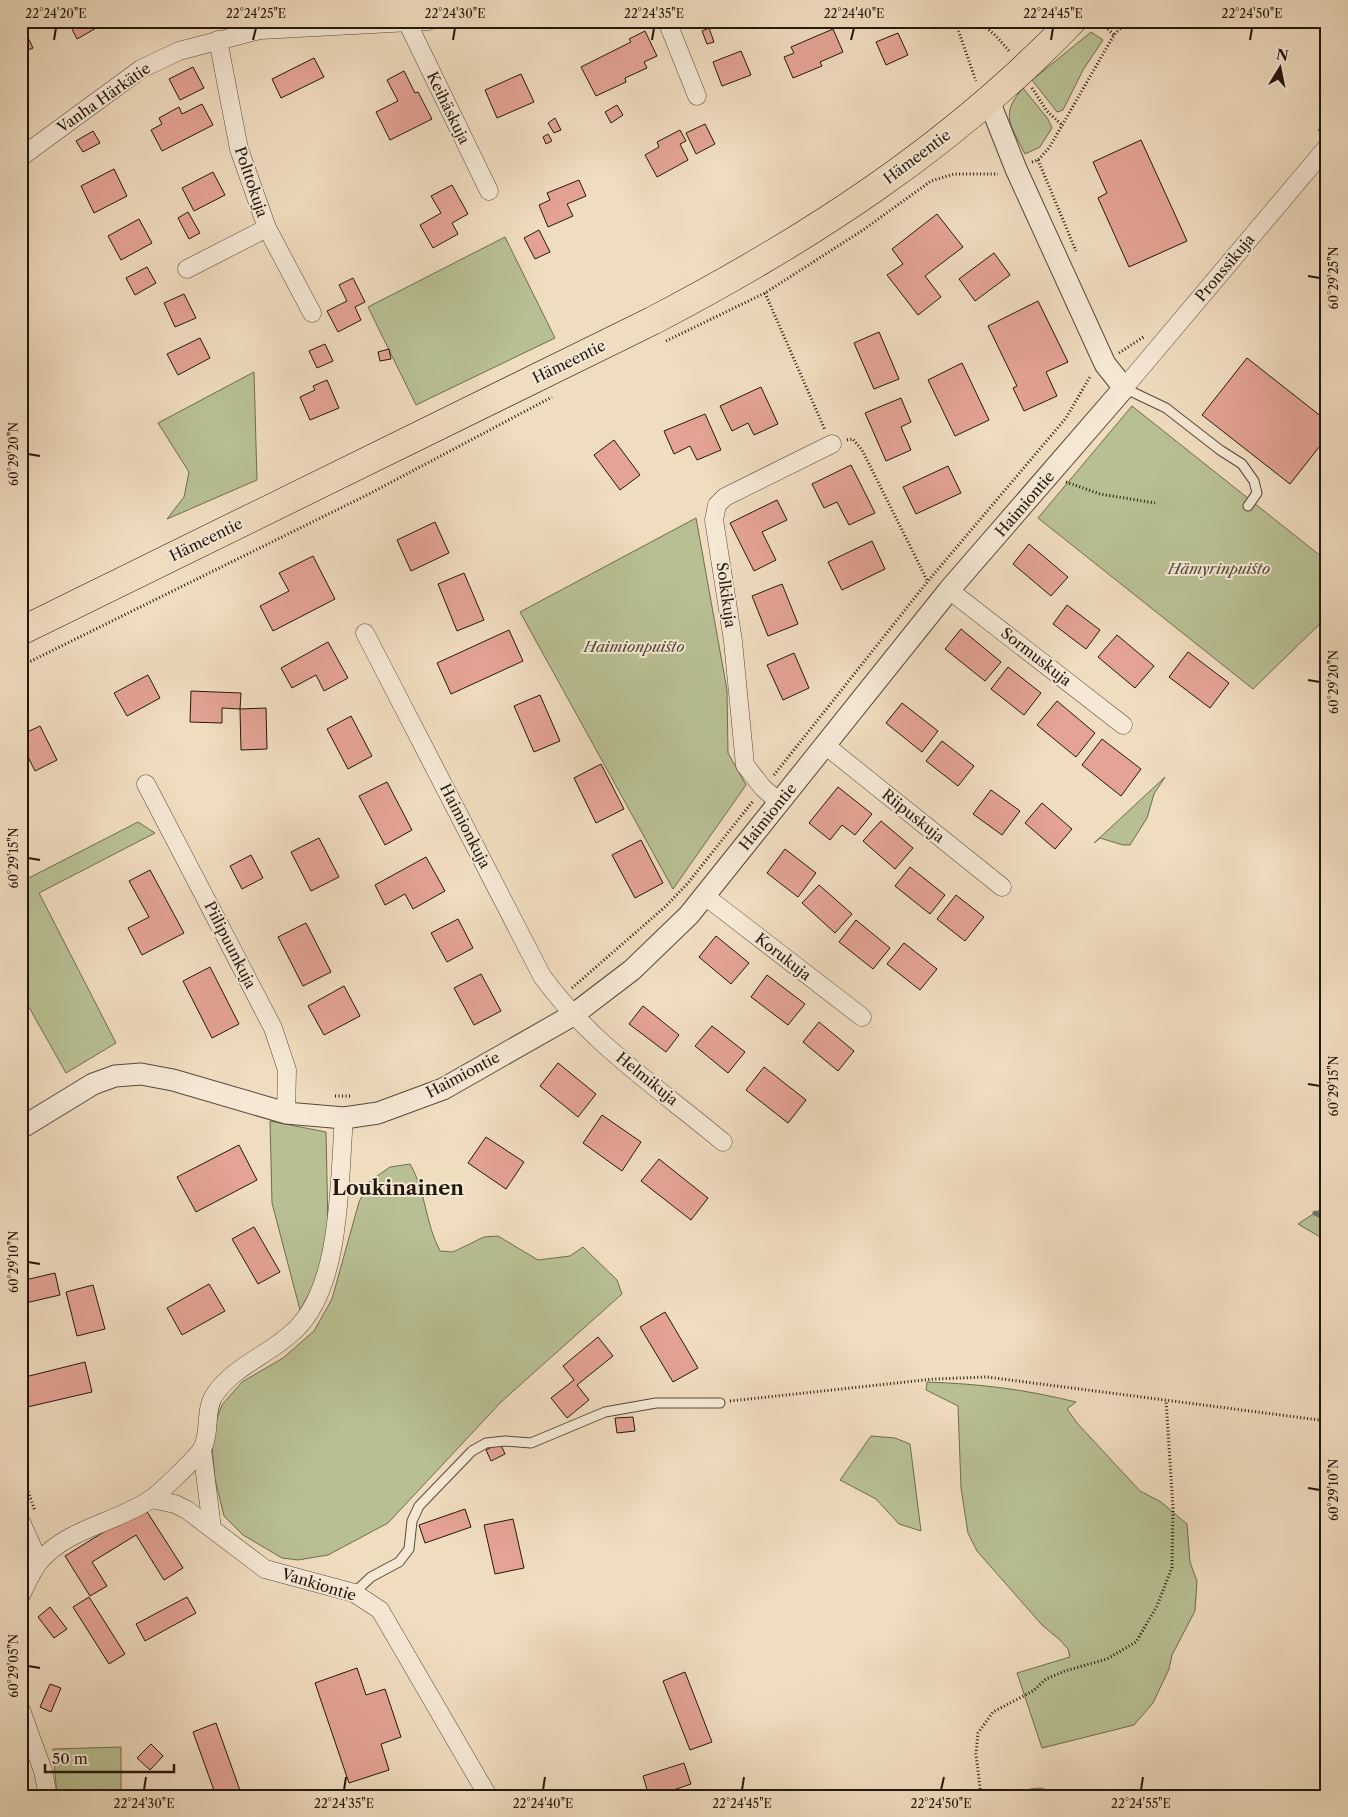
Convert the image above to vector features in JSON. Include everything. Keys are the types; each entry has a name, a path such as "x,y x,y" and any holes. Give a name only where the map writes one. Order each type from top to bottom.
{"highway":[{"name":"Hämeentie","path":"21,631 652,321 733,279 811,232 927,151 980,93 1072,21"}],"street":[{"name":"Vanha Härkätie","path":"21,157 141,69 179,51 260,30 387,23 408,24 428,21"},
{"path":"667,21 697,96"},
{"name":"Keihäskuja","path":"408,24 488,191"},
{"name":"Polttokuja","path":"218,40 239,149 267,228 312,313"},
{"path":"980,93 1105,364 1124,388"},
{"name":"Pronssikuja","path":"1124,388 1327,147"},
{"path":"187,268 267,228"},
{"name":"Haimiontie","path":"21,1128 93,1084 114,1076 141,1074 173,1080 286,1113 344,1118 378,1113 442,1089 573,1015 632,970 689,915 949,590 1124,388"},
{"name":"Solkikuja","path":"780,802 763,788 745,765 733,641 714,520 717,505 725,497 832,444"},
{"name":"Sormuskuja","path":"949,590 1123,725"},
{"name":"Haimionkuja","path":"364,633 542,976 573,1015"},
{"name":"Riipuskuja","path":"825,745 1002,887"},
{"name":"Piilipuunkuja","path":"146,784 273,1028 286,1070 286,1113"},
{"name":"Korukuja","path":"705,896 862,1018"},
{"name":"Helmikuja","path":"573,1015 583,1026 724,1142"},
{"path":"212,1528 202,1449 213,1396 230,1376 286,1339 299,1327 315,1302 323,1284 334,1243 344,1118"},
{"path":"21,1595 39,1562 62,1542 151,1499 202,1449"},
{"name":"Vankiontie","path":"151,1499 175,1504 212,1528 265,1569 354,1593 380,1610 488,1796"},
{"path":"21,1522 39,1562"},
{"path":"21,1710 43,1771 48,1796"}],"lane":[{"path":"1124,388 1166,408 1220,450 1242,464 1254,481 1258,493 1248,506"},
{"path":"354,1593 371,1577 399,1562 409,1549 412,1521 418,1506 460,1462 472,1451 486,1443 505,1441 531,1443 605,1412 656,1403 720,1402"}],"path":[{"path":"955,21 978,80 980,93"},
{"path":"978,21 996,36 1013,56"},
{"path":"1029,163 1038,160 1049,148 1114,35 1127,21"},
{"path":"1103,24 1114,35"},
{"path":"1031,86 1047,111 1063,126"},
{"path":"1053,471 1068,483 1100,494 1155,503"},
{"path":"720,1402 934,1379 987,1377 1327,1421"},
{"path":"982,1796 976,1754 978,1734 993,1712 1033,1691 1046,1679 1107,1659 1136,1642 1157,1606 1172,1567 1173,1508 1166,1400"}],"green space":[{"path":"1091,32 1103,40 1083,70 1063,110 1057,112 1032,80"},
{"path":"1023,88 1048,119 1052,128 1040,147 1025,154 1012,127 1009,113 1016,97"},
{"path":"505,237 555,338 416,405 368,307"},
{"path":"254,372 257,480 167,519 184,497 189,472 158,423"},
{"name":"Hämyrinpuisto","path":"1132,406 1327,561 1327,617 1253,689 1038,518"},
{"name":"Haimionpuisto","path":"696,518 727,690 728,753 746,785 673,889 520,612"},
{"path":"1165,777 1154,794 1147,818 1130,845 1123,845 1100,838 1094,843"},
{"path":"138,822 155,833 39,893 116,1043 66,1073 21,993 21,882"},
{"path":"270,1121 326,1132 328,1227 320,1274 300,1310 272,1203"},
{"path":"410,1164 419,1185 431,1229 440,1251 453,1252 484,1237 498,1236 538,1260 570,1256 583,1247 617,1280 622,1294 501,1402 388,1523 328,1555 298,1560 282,1558 243,1535 224,1516 215,1479 211,1434 222,1405 242,1382 283,1358 314,1331 332,1299 359,1202 370,1181 390,1167"},
{"path":"1327,1205 1327,1241 1298,1224"},
{"path":"927,1382 1002,1388 1076,1402 1067,1409 1077,1423 1140,1491 1161,1502 1187,1524 1190,1562 1197,1581 1195,1611 1172,1655 1169,1669 1153,1703 1134,1725 1042,1748 1017,1673 1070,1657 1068,1649 1042,1625 977,1551 968,1533 961,1488 958,1406 926,1390"},
{"path":"871,1436 895,1438 910,1444 921,1531 899,1524 876,1499 840,1480"},
{"path":"121,1747 121,1796 57,1796 53,1749"},
{"path":"1041,1788 1063,1796 1026,1796 1030,1789"}],"building":[{"path":"21,21 25,24 22,25 33,48 21,53"},
{"path":"68,21 95,21 98,27 77,39"},
{"path":"583,21 600,21 585,27"},
{"path":"709,28 714,42 707,44 702,31"},
{"path":"833,29 843,52 820,62 822,66 793,78 784,57 794,53 791,47"},
{"path":"645,31 657,56 644,62 647,68 625,78 626,82 596,96 581,67 631,42 629,39"},
{"path":"898,33 908,55 886,65 876,42"},
{"path":"741,51 751,75 722,86 713,62"},
{"path":"314,58 324,77 281,98 272,79"},
{"path":"193,67 204,88 180,100 169,79"},
{"path":"404,71 415,93 418,92 432,119 390,140 376,112 398,101 387,80"},
{"path":"521,74 534,102 497,118 485,90"},
{"path":"202,104 213,125 162,151 151,130 162,124 159,118 179,107 182,114"},
{"path":"617,105 623,115 611,123 605,112"},
{"path":"555,118 561,130 554,133 548,123"},
{"path":"705,124 715,144 696,154 686,133"},
{"path":"680,130 686,141 680,144 688,160 657,177 645,155 659,147 657,142"},
{"path":"93,131 100,143 83,152 76,141"},
{"path":"548,134 552,141 546,144 543,137"},
{"path":"1141,140 1187,241 1129,267 1098,198 1107,193 1093,162"},
{"path":"114,169 127,196 94,213 81,186"},
{"path":"213,172 225,195 194,211 182,188"},
{"path":"579,180 586,196 567,204 573,216 548,227 539,205 550,200 547,193"},
{"path":"452,185 468,214 452,223 458,234 433,248 420,225 441,213 431,196"},
{"path":"188,212 200,233 189,239 178,218"},
{"path":"937,214 963,247 925,276 941,297 918,315 887,275 903,264 892,249"},
{"path":"139,219 152,243 121,260 108,236"},
{"path":"539,230 550,252 535,259 524,238"},
{"path":"994,253 1010,275 975,301 959,279"},
{"path":"147,267 156,283 135,295 126,278"},
{"path":"353,278 365,302 355,307 361,320 338,332 327,311 347,301 339,285"},
{"path":"184,294 196,318 175,327 164,303"},
{"path":"1038,301 1068,362 1046,372 1057,396 1024,411 1013,388 1017,386 988,326"},
{"path":"879,332 899,379 874,389 854,343"},
{"path":"200,338 210,358 178,375 167,354"},
{"path":"325,344 333,361 317,368 309,351"},
{"path":"389,349 391,359 380,361 378,352"},
{"path":"1247,358 1327,421 1327,437 1290,484 1202,415"},
{"path":"962,363 989,420 955,436 928,380"},
{"path":"327,380 339,408 310,420 300,397 315,390 313,386"},
{"path":"761,387 778,424 754,435 748,423 732,431 720,406"},
{"path":"901,398 911,422 901,427 911,450 886,461 865,413"},
{"path":"705,414 721,450 697,460 690,446 674,454 664,431"},
{"path":"614,440 640,475 620,490 594,455"},
{"path":"851,465 875,513 849,525 837,502 824,508 812,484"},
{"path":"948,466 961,493 916,514 903,487"},
{"path":"777,500 787,520 762,532 776,560 754,571 730,523"},
{"path":"435,522 449,553 411,571 397,540"},
{"path":"872,541 885,569 842,590 828,562"},
{"path":"1029,544 1068,577 1051,596 1013,564"},
{"path":"313,556 335,599 273,631 260,606 289,591 279,573"},
{"path":"464,573 484,620 457,631 438,584"},
{"path":"782,584 798,624 768,636 752,596"},
{"path":"1067,605 1100,630 1086,649 1053,624"},
{"path":"961,629 1001,662 985,681 945,649"},
{"path":"509,630 523,661 451,694 437,663"},
{"path":"1117,635 1154,666 1135,688 1098,657"},
{"path":"328,642 348,678 324,691 316,675 292,688 281,668"},
{"path":"1188,652 1229,683 1210,708 1169,677"},
{"path":"794,653 809,688 783,700 767,665"},
{"path":"1008,667 1041,693 1024,715 991,689"},
{"path":"148,675 160,698 127,716 114,693"},
{"path":"191,691 241,693 240,709 222,708 222,723 190,722"},
{"path":"540,695 560,741 534,752 514,706"},
{"path":"1057,701 1095,733 1076,757 1037,725"},
{"path":"902,703 938,731 922,752 886,723"},
{"path":"266,708 267,749 241,750 240,709"},
{"path":"351,716 372,756 348,769 327,729"},
{"path":"40,726 57,760 35,771 21,743 21,735"},
{"path":"1102,739 1141,769 1121,796 1082,765"},
{"path":"942,741 974,766 958,786 926,761"},
{"path":"601,764 624,809 596,823 574,778"},
{"path":"387,782 412,830 385,845 359,796"},
{"path":"838,787 872,814 855,835 842,825 830,840 809,823"},
{"path":"991,790 1020,811 1002,835 973,814"},
{"path":"1042,803 1072,829 1055,849 1025,823"},
{"path":"881,821 913,848 895,869 863,841"},
{"path":"319,838 339,877 311,891 291,852"},
{"path":"641,840 663,883 635,898 612,855"},
{"path":"785,849 816,873 798,897 767,873"},
{"path":"251,855 263,878 242,889 230,866"},
{"path":"426,857 445,891 413,909 405,894 385,905 375,885"},
{"path":"910,867 945,895 930,914 895,886"},
{"path":"150,870 184,933 142,955 128,928 149,917 129,881"},
{"path":"819,885 852,914 835,933 802,903"},
{"path":"956,895 984,917 965,941 937,919"},
{"path":"458,919 473,948 447,962 431,933"},
{"path":"856,920 890,948 873,969 839,942"},
{"path":"306,923 331,972 303,986 278,937"},
{"path":"716,936 749,963 731,984 699,957"},
{"path":"904,943 937,969 920,990 887,964"},
{"path":"210,967 239,1024 212,1038 183,981"},
{"path":"481,974 501,1011 474,1025 454,988"},
{"path":"767,975 805,1004 788,1025 751,997"},
{"path":"344,986 360,1016 324,1035 308,1006"},
{"path":"643,1006 679,1035 666,1052 629,1024"},
{"path":"819,1022 854,1051 838,1071 803,1042"},
{"path":"712,1026 745,1052 728,1073 695,1046"},
{"path":"558,1063 596,1094 578,1117 540,1086"},
{"path":"764,1067 806,1100 788,1123 746,1090"},
{"path":"602,1115 641,1142 622,1171 583,1143"},
{"path":"486,1137 524,1162 506,1189 468,1163"},
{"path":"239,1145 257,1180 196,1212 177,1177"},
{"path":"659,1159 708,1198 691,1220 641,1181"},
{"path":"254,1227 280,1272 258,1284 232,1239"},
{"path":"55,1273 60,1295 21,1304 21,1281"},
{"path":"209,1284 225,1311 182,1335 167,1308"},
{"path":"93,1285 105,1329 77,1336 66,1292"},
{"path":"665,1312 698,1368 673,1382 640,1327"},
{"path":"598,1337 613,1356 577,1385 589,1400 567,1418 551,1398 574,1380 563,1366"},
{"path":"85,1362 92,1392 23,1408 21,1378"},
{"path":"633,1417 635,1431 617,1433 615,1418"},
{"path":"500,1443 505,1454 491,1461 486,1450"},
{"path":"144,1507 183,1568 164,1580 136,1535 92,1562 107,1586 90,1596 65,1556"},
{"path":"465,1509 471,1527 425,1543 419,1525"},
{"path":"513,1519 524,1568 495,1574 484,1525"},
{"path":"89,1597 125,1654 109,1664 73,1607"},
{"path":"187,1597 196,1613 145,1641 136,1624"},
{"path":"50,1607 67,1629 54,1638 38,1617"},
{"path":"357,1668 366,1695 385,1689 401,1737 381,1744 389,1770 349,1783 315,1683"},
{"path":"685,1672 712,1742 690,1750 663,1681"},
{"path":"50,1684 61,1688 51,1712 40,1707"},
{"path":"216,1723 242,1796 216,1796 193,1732"},
{"path":"151,1744 163,1756 150,1770 137,1758"},
{"path":"684,1763 691,1784 656,1796 649,1796 643,1776"}],"waterway":[{"path":"1315,1213 1327,1219"}],"district":[{"name":"Loukinainen","path":"398,1188"}]}
